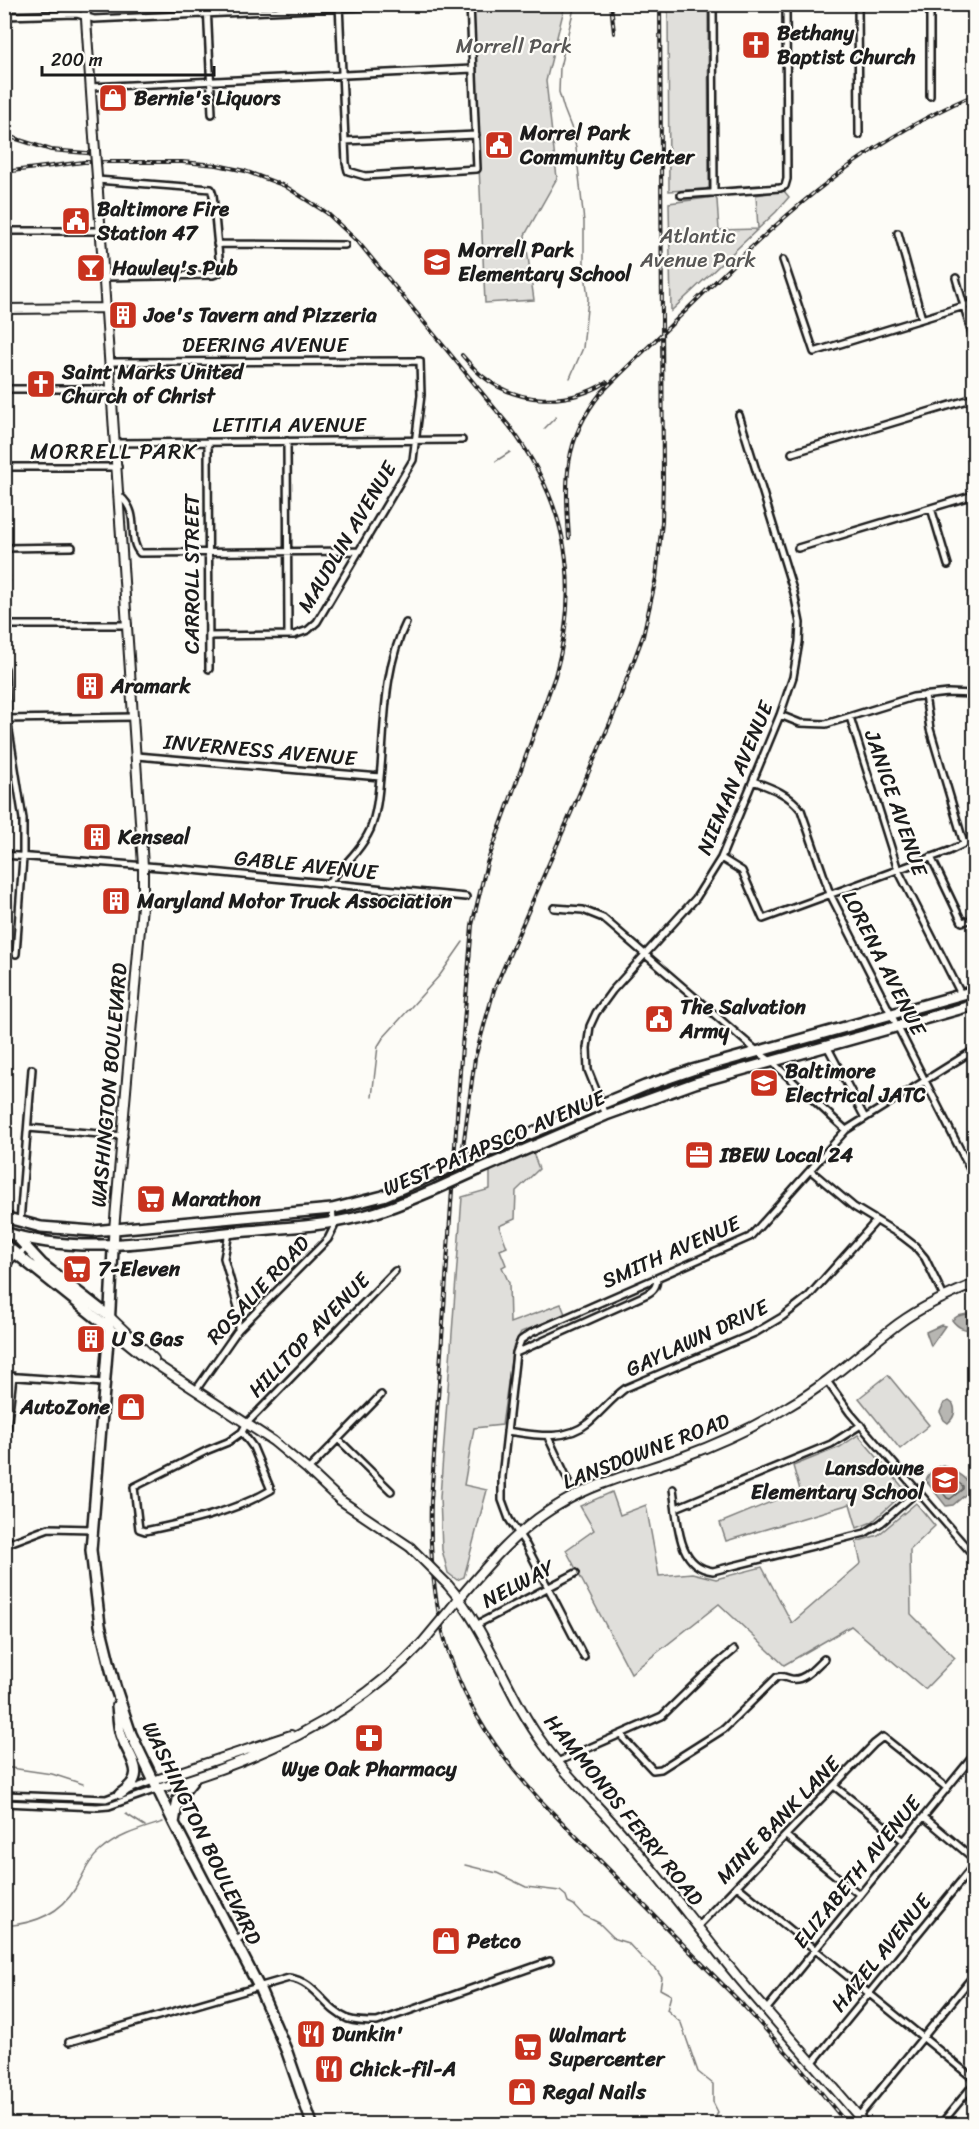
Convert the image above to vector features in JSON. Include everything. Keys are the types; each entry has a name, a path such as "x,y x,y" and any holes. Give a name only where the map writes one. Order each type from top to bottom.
{"main road":[{"name":"WEST PATAPSCO AVENUE","path":"4,1217 58,1230 114,1230 332,1209 383,1197 601,1103 664,1079 975,991"},
{"name":"WEST PATAPSCO AVENUE","path":"4,1232 38,1241 76,1246 334,1222 387,1209 606,1115 695,1083 975,1005"},
{"path":"20,1222 16,1236 22,1251 109,1328"},
{"name":"WASHINGTON BOULEVARD","path":"114,1230 110,1317 91,1550 95,1594 115,1686 131,1734 155,1785 259,1987 287,2052 312,2124"},
{"path":"4,1244 22,1251 42,1264 110,1317"},
{"path":"115,1686 120,1730 136,1771 134,1782 120,1794"},
{"path":"174,1823 178,1799 194,1779"}],"street":[{"name":"WASHINGTON BOULEVARD","path":"85,4 111,362 143,866 143,894 124,1136 114,1230"},
{"path":"207,4 212,114"},
{"path":"4,16 77,14 86,18 114,19 339,6 426,4"},
{"path":"339,6 348,171 365,176 477,169 470,4"},
{"path":"713,4 714,193"},
{"path":"681,195 785,186 786,4"},
{"path":"858,4 859,135"},
{"path":"930,4 930,96"},
{"path":"90,87 473,69"},
{"path":"345,141 476,135"},
{"path":"97,179 211,189 213,195 219,273 105,277"},
{"path":"4,231 101,231"},
{"path":"898,233 922,319"},
{"path":"217,244 345,245"},
{"path":"783,260 814,352 975,303"},
{"path":"956,278 975,341"},
{"path":"4,309 107,308"},
{"name":"DEERING AVENUE","path":"111,362 420,361"},
{"name":"MAUDLIN AVENUE","path":"209,636 288,635 308,630 317,622 410,466 416,440 421,395 420,361"},
{"path":"4,389 112,389"},
{"path":"792,453 975,398"},
{"name":"NIEMAN AVENUE","path":"606,1115 590,1079 587,1064 591,1026 605,1000 696,898 721,858 780,715 793,676 800,642 800,623 794,593 739,416"},
{"name":"LETITIA AVENUE","path":"116,443 462,440"},
{"path":"287,441 288,635"},
{"name":"CARROLL STREET","path":"208,442 209,669"},
{"path":"4,467 118,467"},
{"path":"4,489 5,625 128,625"},
{"path":"798,548 975,495"},
{"path":"120,496 130,507 135,546 140,553 359,551"},
{"path":"931,508 948,566"},
{"path":"5,548 72,547"},
{"path":"327,884 369,832 377,805 390,666 406,623"},
{"path":"5,669 6,718 22,802 23,858 16,954"},
{"path":"780,715 800,723 815,725 925,695 975,694"},
{"path":"925,695 930,729 964,844"},
{"path":"6,718 134,717"},
{"name":"JANICE AVENUE","path":"850,717 898,870 961,994"},
{"name":"INVERNESS AVENUE","path":"137,756 380,777"},
{"name":"LORENA AVENUE","path":"753,781 783,793 806,818 830,894 975,1177"},
{"path":"721,858 742,871 763,919 898,870 975,838"},
{"name":"GABLE AVENUE","path":"4,855 466,897"},
{"path":"931,857 962,922 975,919"},
{"path":"554,908 583,910 598,914 771,1061 846,1130"},
{"path":"827,1046 864,1118"},
{"name":"SMITH AVENUE","path":"516,1353 521,1340 531,1333 750,1237 846,1130 975,1050"},
{"path":"20,1222 32,1069"},
{"path":"28,1128 124,1136"},
{"path":"810,1170 843,1199 902,1236 921,1252 944,1297"},
{"path":"332,1209 334,1222"},
{"name":"GAYLAWN DRIVE","path":"507,1431 548,1437 581,1428 616,1395 637,1383 755,1332 782,1317 808,1297 876,1221"},
{"name":"ROSALIE ROAD","path":"196,1390 237,1330 328,1239 334,1222"},
{"path":"229,1233 224,1258 238,1307 237,1330"},
{"path":"4,1269 22,1251"},
{"name":"HILLTOP AVENUE","path":"242,1432 247,1423 395,1271"},
{"path":"584,1657 505,1510 501,1490 516,1353 643,1296 655,1289 657,1278"},
{"name":"LANSDOWNE ROAD","path":"155,1785 194,1779 273,1748 344,1709 367,1694 399,1666 500,1551 549,1510 574,1496 618,1477 680,1458 735,1436 795,1403 827,1381 900,1323 944,1297 975,1284"},
{"name":"HAMMONDS FERRY ROAD","path":"110,1317 164,1368"},
{"name":"HAMMONDS FERRY ROAD","path":"109,1328 131,1347 273,1441 340,1500 410,1547 448,1585 460,1598 476,1624 521,1711 557,1762 626,1838 766,2010 864,2124"},
{"path":"4,1376 104,1383"},
{"path":"4,1456 13,1376"},
{"path":"827,1381 861,1425 975,1556"},
{"path":"308,1470 381,1395"},
{"path":"676,1508 831,1444 861,1425"},
{"path":"242,1432 253,1447 272,1490 254,1500 186,1522 145,1531 139,1529 134,1487 228,1442 242,1432"},
{"path":"548,1437 568,1480"},
{"path":"338,1439 391,1491"},
{"path":"673,1490 686,1554 693,1564 713,1571 865,1533 881,1523 918,1491"},
{"path":"4,1545 49,1528 92,1528"},
{"name":"NELWAY","path":"476,1624 576,1573"},
{"path":"557,1762 662,1716 734,1650"},
{"path":"623,1734 624,1739 646,1765 653,1770 661,1769 724,1729 777,1677 784,1676 792,1680 802,1678 825,1659"},
{"name":"LANSDOWNE ROAD","path":"155,1785 272,1740 304,1731"},
{"name":"MINE BANK LANE","path":"697,1927 883,1737 948,1788"},
{"name":"ELIZABETH AVENUE","path":"766,2010 975,1755"},
{"path":"4,1795 106,1799 155,1785"},
{"path":"4,1803 109,1806 155,1785"},
{"path":"834,1786 904,1841"},
{"path":"924,1817 975,1858"},
{"path":"786,1836 860,1895"},
{"name":"HAZEL AVENUE","path":"813,2062 975,1865"},
{"path":"737,1886 975,2081 941,2124"},
{"path":"231,1894 247,1924 247,1932 252,1943"},
{"path":"236,1941 247,1932"},
{"path":"69,2042 288,1978 304,1983 347,2019 377,2022 550,1961"},
{"path":"858,2117 975,1975"}],"green space":[{"name":"Morrell Park","path":"472,5 565,5 546,81 557,178 525,235 534,300 485,303"},
{"path":"668,5 708,5 709,187 706,189 669,191"},
{"name":"Atlantic Avenue Park","path":"784,191 789,197 758,229 756,195"},
{"name":"Atlantic Avenue Park","path":"715,197 719,230 758,229 671,311 669,203"},
{"path":"533,1153 539,1169 516,1191 515,1219 499,1226 507,1247 500,1250 506,1265 502,1267 509,1283 510,1323 561,1304 565,1314 521,1332 513,1347 502,1425 474,1428 464,1485 487,1490 464,1577 457,1580 448,1573 442,1550 440,1497 462,1197 490,1189 490,1171"},
{"path":"888,1375 929,1425 900,1449 859,1398"},
{"path":"858,1435 906,1491 872,1522 857,1528 850,1504 726,1541 720,1523 800,1490 793,1466 840,1447"},
{"path":"612,1492 620,1515 646,1505 659,1576 692,1573 716,1579 762,1567 792,1623 861,1563 856,1542 878,1535 916,1503 935,1526 910,1550 911,1614 955,1658 925,1689 851,1626 784,1665 719,1604 631,1673 566,1550 594,1530 580,1506"}],"water":[{"path":"974,1314 974,1328 962,1328 952,1320 958,1316"},
{"path":"941,1325 945,1326 931,1346 926,1332"},
{"path":"949,1401 953,1404 954,1412 948,1423 940,1412 944,1403"},
{"path":"943,1465 964,1478 971,1490 953,1505 946,1506 926,1481 932,1471"}],"waterway":[{"path":"570,378 583,348 588,299 584,263 584,222 576,148 559,92 560,67 574,8"},
{"path":"544,429 556,417"},
{"path":"496,461 510,452"},
{"path":"372,1097 378,1046 440,975 463,942"},
{"path":"4,1767 52,1774 83,1784"},
{"path":"126,1814 145,1826"},
{"path":"4,1926 35,1920 53,1911 69,1898 89,1864 107,1845 138,1830 163,1822"},
{"path":"465,1865 497,1873 526,1887 560,1891 566,1896 568,1902 583,1915 599,1923 615,1939 628,1943 656,1969 662,1978 660,1989 671,1995 667,2010 681,2023 698,2072 713,2084 713,2102 718,2112 713,2124"}],"railway":[{"path":"611,4 614,33"},
{"path":"463,1147 475,1058 494,990 613,716 643,636 656,578 662,522 663,478 660,4"},
{"path":"569,538 567,497 569,461 579,427 601,393 740,258 811,196 848,167 887,141 974,95"},
{"path":"4,135 51,150 98,154"},
{"path":"4,172 84,162 182,162 217,165 245,171 285,186 327,213 359,243 510,427 530,456 545,486 557,516 564,546 567,609 563,642 555,676 487,863 472,925 431,1501 434,1588 441,1626 452,1663 467,1698 511,1766 540,1800 743,2005 800,2067 847,2124"},
{"path":"462,355 478,373 495,385 526,397 543,399 576,395 607,382"}],"place":[{"name":"Bethany Baptist Church","path":"756,45"},
{"name":"Bernie's Liquors","path":"113,98"},
{"name":"Morrel Park Community Center","path":"499,145"},
{"name":"Baltimore Fire Station 47","path":"76,221"},
{"name":"Morrell Park Elementary School","path":"437,262"},
{"name":"Hawley's Pub","path":"91,268"},
{"name":"Joe's Tavern and Pizzeria","path":"123,315"},
{"name":"Saint Marks United Church of Christ","path":"41,384"},
{"name":"Aramark","path":"90,686"},
{"name":"Kenseal","path":"97,837"},
{"name":"Maryland Motor Truck Association","path":"116,901"},
{"name":"The Salvation Army","path":"659,1019"},
{"name":"Baltimore Electrical JATC","path":"764,1083"},
{"name":"IBEW Local 24","path":"699,1155"},
{"name":"Marathon","path":"151,1199"},
{"name":"7-Eleven","path":"77,1269"},
{"name":"U S Gas","path":"91,1339"},
{"name":"AutoZone","path":"131,1407"},
{"name":"Lansdowne Elementary School","path":"945,1480"},
{"name":"Wye Oak Pharmacy","path":"369,1738"},
{"name":"Petco","path":"446,1941"},
{"name":"Dunkin'","path":"311,2034"},
{"name":"Walmart Supercenter","path":"528,2047"},
{"name":"Chick-fil-A","path":"329,2069"},
{"name":"Regal Nails","path":"522,2092"}],"district":[{"name":"MORRELL PARK","path":"114,451"}]}
